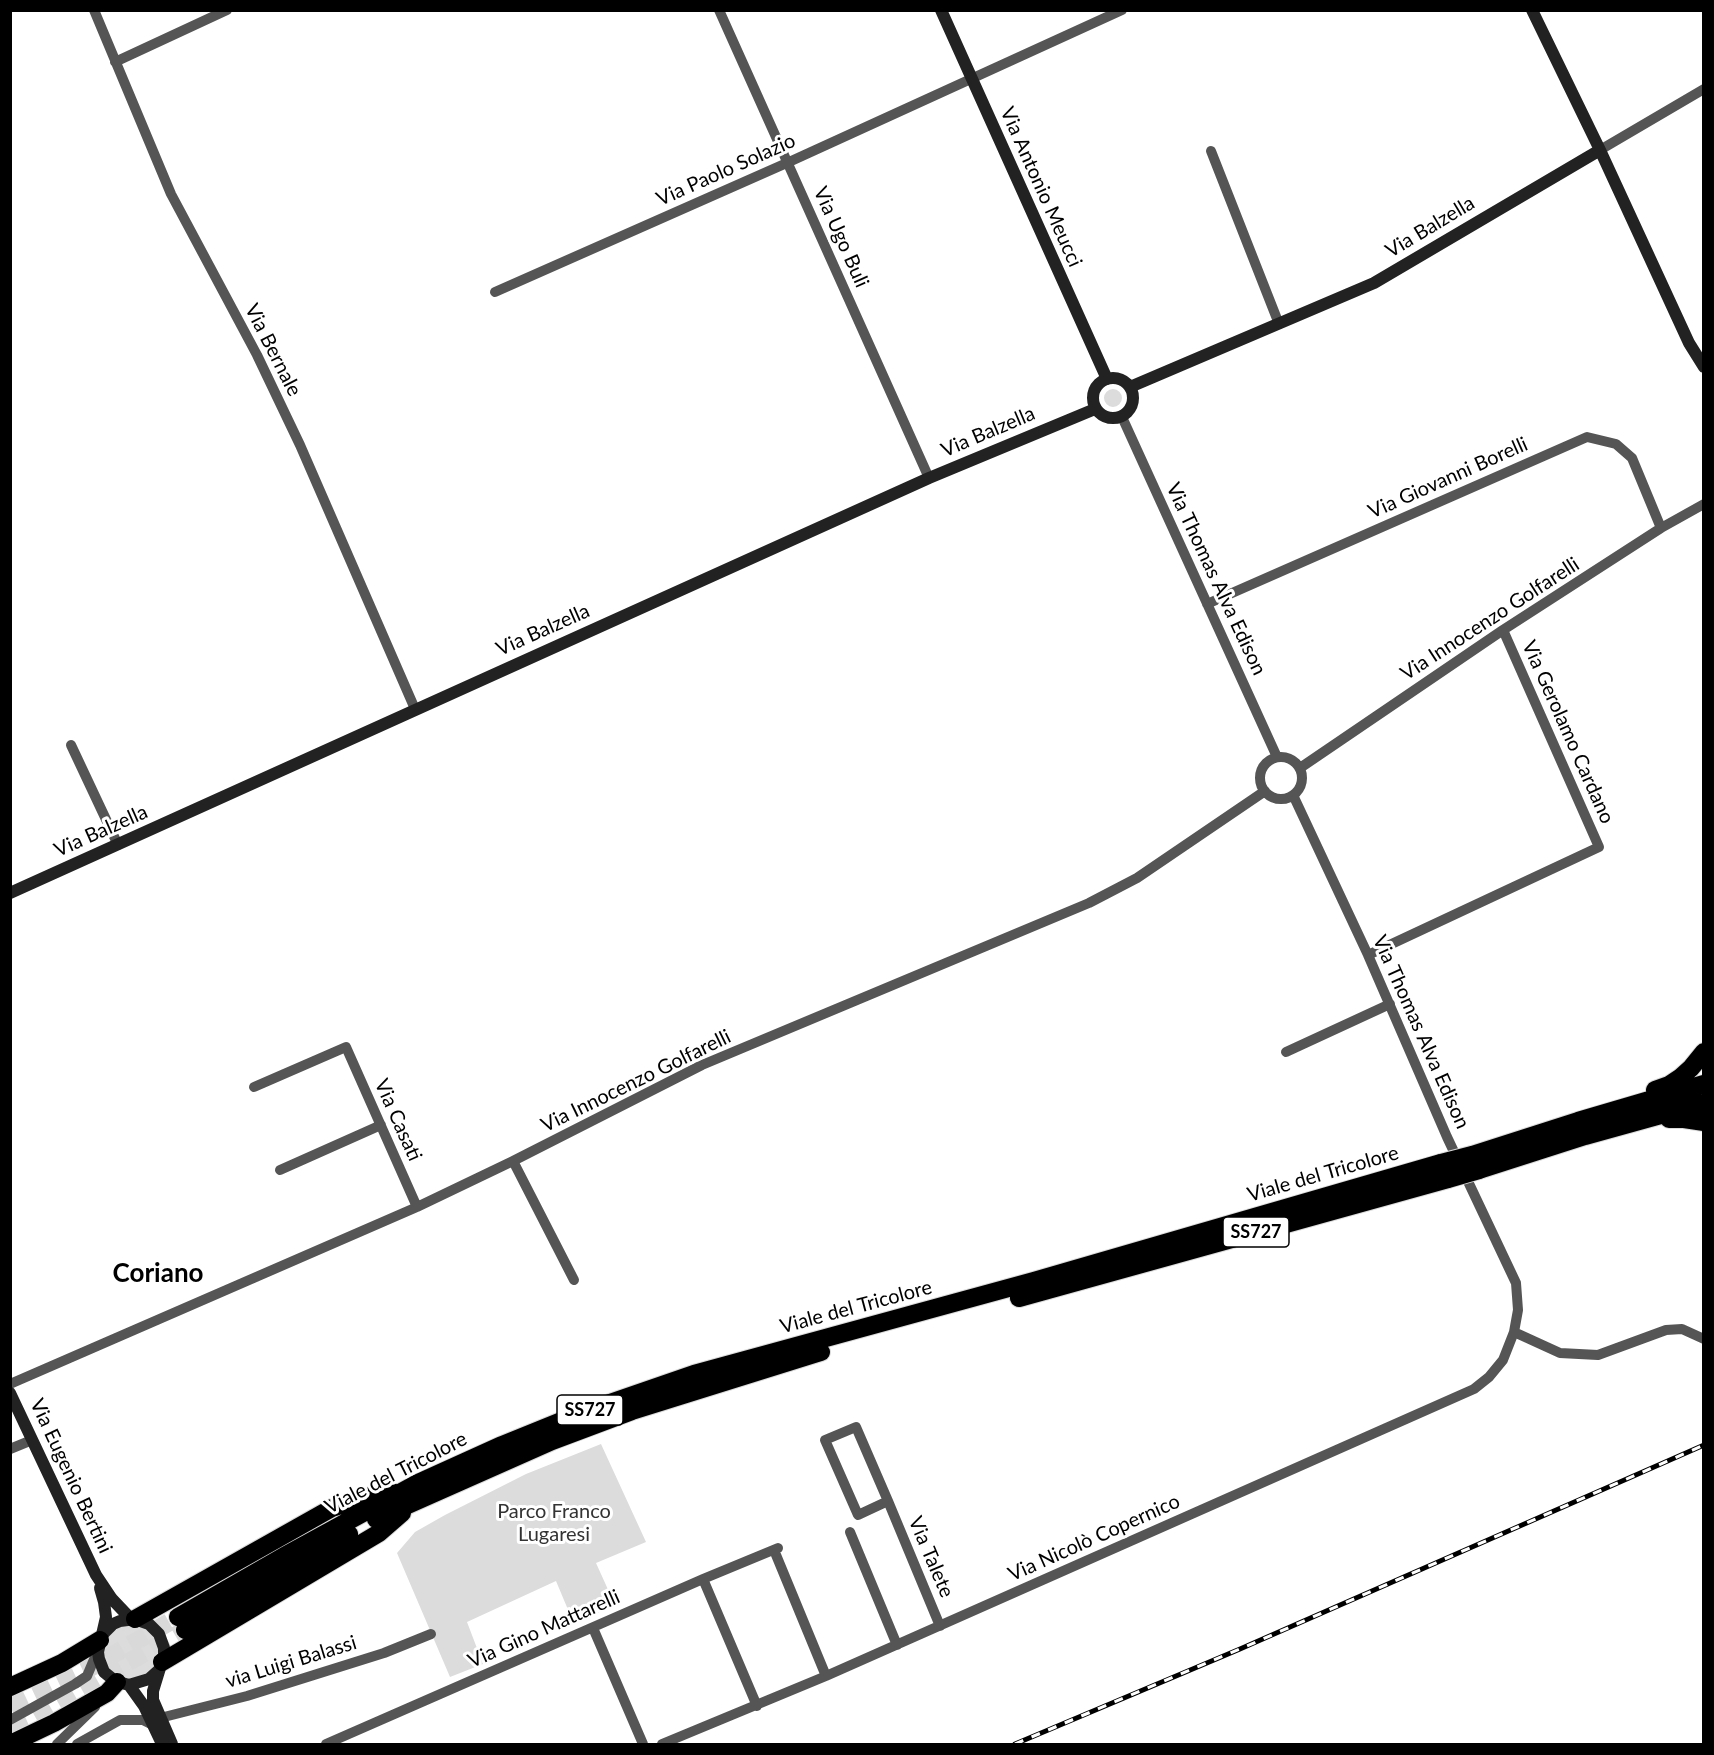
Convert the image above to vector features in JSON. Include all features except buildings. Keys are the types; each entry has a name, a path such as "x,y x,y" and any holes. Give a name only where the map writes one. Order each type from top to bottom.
{"highway":[{"path":"1582,1129 1607,1105 1669,1085 1691,1068 1704,1052"},
{"path":"1582,1129 1704,1084"},
{"path":"1582,1129 1704,1103"},
{"path":"1582,1129 1618,1131 1669,1119 1704,1122"},
{"name":"Viale del Tricolore","path":"181,1624 286,1555 418,1491 502,1445 581,1413 694,1374 1035,1287 1445,1171 1582,1129"},
{"path":"133,1619 332,1508 365,1497 418,1491"},
{"path":"161,1666 300,1579 379,1533 418,1491"},
{"path":"10,1687 62,1663 101,1640"},
{"path":"10,1744 54,1724 123,1684"}],"street":[{"name":"Via Bernale","path":"94,10 171,194 257,355 295,435 415,709"},
{"path":"115,62 227,10"},
{"name":"Via Ugo Buli","path":"719,10 929,478"},
{"name":"Via Antonio Meucci","path":"941,10 1107,379"},
{"name":"Via Paolo Solazio","path":"495,292 972,80 1122,10"},
{"path":"1532,10 1600,150 1689,343 1704,367"},
{"name":"Via Balzella","path":"1130,387 1374,283 1704,88"},
{"path":"1211,151 1279,324"},
{"path":"1107,379 1120,379 1130,387 1133,394 1131,407 1122,417 1104,417 1095,409 1094,391 1101,382 1107,379"},
{"name":"Via Balzella","path":"10,893 929,478 1095,409"},
{"name":"Via Thomas Alva Edison","path":"1122,417 1277,757"},
{"name":"Via Giovanni Borelli","path":"1207,604 1587,437 1616,444 1632,458 1662,528"},
{"name":"Via Innocenzo Golfarelli","path":"1300,768 1503,630 1662,528 1704,504"},
{"name":"Via Gerolamo Cardano","path":"1368,955 1599,847 1503,630"},
{"path":"71,745 118,845"},
{"path":"1277,757 1291,759 1300,768 1302,780 1297,791 1287,798 1275,798 1262,786 1260,774 1266,763 1277,757"},
{"name":"Via Innocenzo Golfarelli","path":"10,1384 417,1207 702,1065 1089,903 1137,878 1265,791"},
{"name":"Via Thomas Alva Edison","path":"1293,795 1368,955 1447,1137 1516,1283"},
{"path":"1286,1052 1390,1004"},
{"name":"Via Casati","path":"254,1087 346,1047 417,1207"},
{"path":"280,1170 381,1125"},
{"path":"513,1161 574,1280"},
{"name":"Via Nicolò Copernico","path":"662,1744 758,1706 1474,1389 1490,1377 1503,1360 1514,1332 1518,1310 1516,1283"},
{"path":"1514,1332 1560,1353 1598,1355 1666,1330 1682,1329 1704,1339"},
{"name":"Via Eugenio Bertini","path":"10,1393 96,1575 112,1599 133,1619 149,1624 159,1634 164,1648 153,1691 153,1700 162,1744"},
{"name":"Via Talete","path":"888,1501 858,1515 825,1440 856,1427 888,1501 940,1626"},
{"path":"10,1449 32,1440"},
{"path":"850,1532 897,1645"},
{"name":"Via Gino Mattarelli","path":"326,1744 776,1549 826,1676"},
{"name":"Via Eugenio Bertini","path":"96,1575 106,1617 101,1640 101,1665 109,1677 123,1684 144,1706 172,1744"},
{"path":"703,1579 758,1706"},
{"path":"10,1720 87,1676 101,1640 113,1624 133,1619"},
{"path":"593,1628 643,1744"},
{"name":"via Luigi Balassi","path":"156,1721 247,1696 384,1653 431,1634"},
{"path":"57,1744 93,1708 118,1691 123,1684 136,1685 149,1680 161,1666"},
{"path":"77,1744 120,1720 156,1721"}],"green space":[{"path":"1113,389 1119,392 1122,398 1119,404 1113,407 1107,404 1104,398 1107,392"},
{"name":"Parco Franco Lugaresi","path":"601,1444 646,1542 596,1563 615,1605 574,1624 556,1581 467,1622 483,1664 450,1677 397,1553 415,1532 445,1515 526,1474"},
{"path":"131,1625 141,1627 150,1633 156,1642 158,1652 156,1662 150,1671 141,1677 131,1679 121,1677 112,1671 106,1662 104,1652 106,1642 112,1633 121,1627"}],"tunnel":[{"path":"10,1706 90,1668 178,1617"},
{"path":"10,1727 185,1630"}],"railway":[{"path":"1015,1744 1240,1649 1704,1445"}],"district":[{"name":"Coriano","path":"158,1274"}]}
